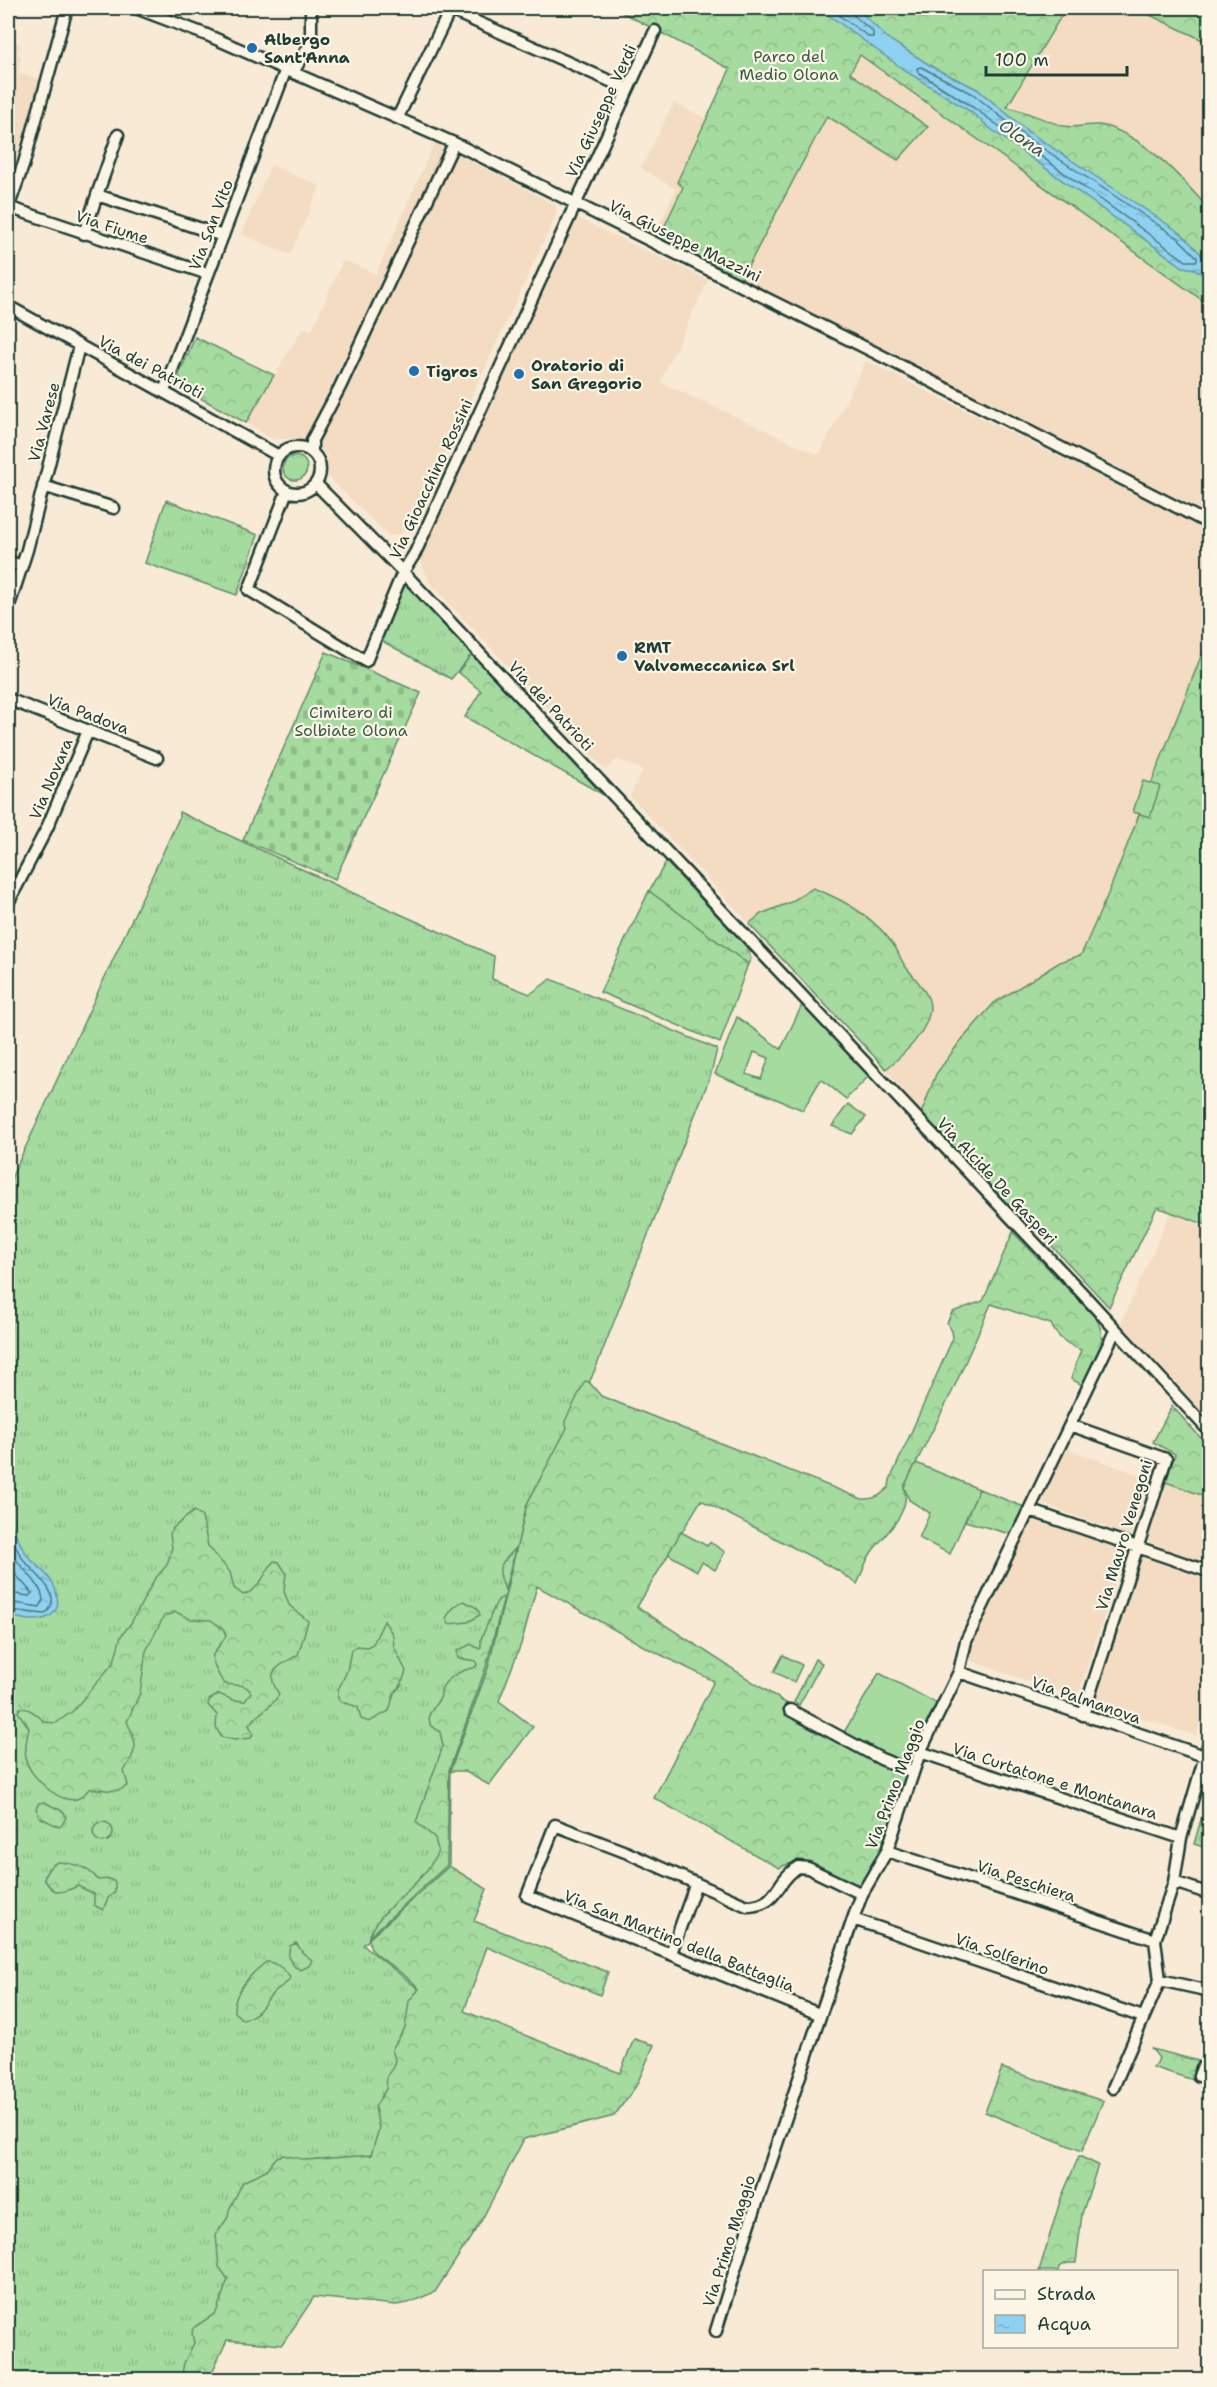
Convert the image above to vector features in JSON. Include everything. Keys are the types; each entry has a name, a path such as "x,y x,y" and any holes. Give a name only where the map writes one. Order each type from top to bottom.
{"street":[{"path":"8,208 24,163 67,8"},
{"name":"Via Giuseppe Mazzini","path":"136,8 399,117 454,143 874,352 1209,524"},
{"name":"Via San Vito","path":"164,391 208,274 290,71 311,43 311,8"},
{"path":"399,117 451,9 628,89"},
{"name":"Via Giuseppe Verdi","path":"574,203 655,31"},
{"path":"84,234 118,135"},
{"path":"312,453 312,440 315,433 340,387 454,143"},
{"path":"98,195 223,236"},
{"name":"Via Gioacchino Rossini","path":"287,491 249,590 366,661 403,572 435,510 574,203"},
{"name":"Via Fiume","path":"8,208 208,274"},
{"name":"Via dei Patrioti","path":"8,306 279,456"},
{"name":"Via Varese","path":"8,609 79,346"},
{"path":"295,447 315,433"},
{"path":"295,447 305,448 312,453 320,466 316,484 303,493 287,491 275,479 275,463 279,456 287,449 295,447"},
{"name":"Via dei Patrioti","path":"316,484 403,572 761,952"},
{"path":"43,486 114,508"},
{"path":"8,561 21,566"},
{"name":"Via Padova","path":"8,699 157,758"},
{"name":"Via Novara","path":"8,903 47,828 88,731"},
{"name":"Via Alcide De Gasperi","path":"761,952 1082,1293 1209,1432"},
{"name":"Via Primo Maggio","path":"716,2331 819,2014 862,1894 887,1851 920,1752 958,1672 966,1641 1115,1331"},
{"name":"Via Mauro Venegoni","path":"1070,1425 1166,1459 1083,1715"},
{"path":"1029,1510 1209,1572"},
{"name":"Via Palmanova","path":"958,1672 1204,1756"},
{"path":"790,1710 881,1759 913,1772"},
{"path":"1113,2088 1160,1980 1155,1940 1174,1882 1181,1838 1209,1739"},
{"name":"Via Curtatone e Montanara","path":"920,1752 1181,1838"},
{"name":"Via San Martino della Battaglia","path":"696,1883 555,1825 526,1896 819,2014"},
{"name":"Via Peschiera","path":"887,1851 1155,1940"},
{"path":"671,1953 696,1883 747,1906 759,1906 770,1900 787,1874 798,1867 808,1868 862,1894"},
{"path":"1174,1882 1209,1894"},
{"name":"Via Solferino","path":"853,1919 1143,2017"},
{"path":"1160,1980 1209,1991"},
{"path":"1199,2076 1202,2068 1209,2070"}],"shaded area":[{"path":"795,8 1209,300 1209,514 654,237 676,189 641,168 674,103 775,153 801,100 898,160 927,127 772,18"},
{"path":"1066,8 1135,8 1209,43 1209,209 1177,176 1136,141 1119,131 1103,125 1081,128 1064,126 1023,110 1007,107"},
{"path":"8,38 21,45 17,52 21,57 18,73 41,80 18,152 8,145"},
{"path":"435,142 556,205 557,213 411,526 399,534 389,536 328,477 327,455 313,442 273,439 246,423 303,328 312,330 343,260 376,274"},
{"path":"271,165 320,186 290,255 242,234"},
{"path":"575,217 708,280 660,382 819,455 866,361 1209,531 1209,674 1017,1221 921,1114 886,1069 630,796 643,770 617,759 605,770 430,583 420,558"},
{"path":"1171,1212 1209,1229 1209,1419 1121,1323"},
{"path":"1065,1448 1150,1479 1130,1536 1039,1502"},
{"path":"1166,1482 1209,1498 1209,1563 1148,1542 1145,1538"},
{"path":"1031,1519 1125,1551 1077,1698 969,1660 971,1645"},
{"path":"1141,1557 1209,1580 1209,1696 1196,1736 1092,1701"}],"green space":[{"name":"Parco del Medio Olona","path":"614,8 1066,8 1007,107 1064,126 1105,126 1149,149 1175,172 1209,209 1209,305 860,55 850,73 928,127 898,160 827,116 741,280 659,238 683,187 677,182 730,69"},
{"path":"1135,8 1209,8 1209,43"},
{"path":"195,337 274,375 246,423 182,388 179,375"},
{"path":"295,456 304,459 307,468 304,477 295,480 286,477 283,468 286,459"},
{"path":"166,500 258,535 237,595 145,563"},
{"path":"409,586 472,654 451,679 380,640 402,587"},
{"path":"1209,636 1209,1226 1157,1207 1109,1307 1021,1213 1017,1221 921,1114 936,1074 994,1003 1060,962 1081,955 1108,894"},
{"name":"Cimitero di Solbiate Olona","path":"326,652 421,693 335,879 243,840"},
{"path":"472,654 602,794 465,717 481,691 458,672"},
{"path":"1143,781 1160,786 1150,817 1133,812"},
{"path":"179,812 494,956 492,979 530,994 551,979 717,1049 711,1074 597,1365 578,1408 527,1504 488,1668 450,1771 449,1866 363,1945 421,1991 371,2156 306,2160 229,2279 192,2379 8,2379 8,1185 179,818"},
{"path":"666,862 746,946 751,959 748,964 649,891"},
{"path":"813,888 848,904 869,918 887,936 904,965 927,996 930,1006 929,1015 921,1033 907,1050 886,1069 749,924 761,914 791,902"},
{"path":"649,891 748,964 720,1043 600,992"},
{"path":"802,1005 869,1076 846,1099 821,1079 803,1110 715,1074 737,1017 781,1049","holes":["754,1052 769,1058 761,1079 746,1074"]},
{"path":"848,1104 866,1117 852,1134 832,1126"},
{"path":"1013,1232 1096,1318 1102,1336 1101,1344 1084,1386 1071,1379 1081,1350 1063,1340 1051,1324 991,1304 953,1390 904,1487 904,1506 901,1514 871,1553 857,1584 837,1570 701,1500 637,1607 815,1722 907,1773 888,1837 872,1869 863,1880 853,1886 817,1866 808,1864 788,1864 779,1868 654,1798 714,1681 647,1648 537,1586 521,1644 499,1701 533,1727 489,1785 464,1771 450,1771 488,1668 527,1504 567,1428 565,1421 585,1381 589,1382 601,1396 862,1499 874,1498 889,1487 890,1480 953,1338 947,1323 952,1312 983,1301"},
{"path":"1172,1406 1209,1447 1209,1498 1166,1482 1175,1454 1153,1442"},
{"path":"916,1463 979,1489 950,1554 919,1538 930,1513 909,1500 904,1487"},
{"path":"979,1489 1024,1507 1010,1534 965,1521"},
{"path":"194,1511 202,1517 208,1546 230,1572 234,1588 243,1595 258,1585 274,1561 279,1562 286,1573 284,1591 289,1605 308,1621 298,1655 275,1670 274,1686 279,1694 249,1725 253,1733 251,1738 235,1740 221,1737 216,1727 217,1715 208,1705 209,1700 219,1694 233,1700 245,1701 251,1693 246,1687 224,1683 213,1662 213,1655 226,1635 223,1629 211,1620 190,1619 176,1612 164,1616 146,1651 140,1693 127,1722 135,1742 132,1758 124,1771 128,1785 114,1791 89,1789 80,1797 72,1800 64,1798 40,1782 29,1767 25,1751 29,1728 18,1712 20,1708 27,1709 44,1722 56,1723 73,1711 114,1662 121,1636 131,1623 154,1580 167,1565 172,1548 170,1534 173,1528"},
{"path":"681,1532 707,1546 710,1542 725,1552 715,1570 702,1562 697,1571 668,1554"},
{"path":"515,1549 505,1590 500,1568"},
{"path":"504,1597 486,1667 449,1770 447,1865 368,1938 380,1918 427,1870 438,1851 435,1838 416,1822 443,1746 440,1732 430,1725 429,1715 447,1681 477,1665 476,1661 458,1658 457,1651 471,1644 481,1648 481,1639 496,1603"},
{"path":"464,1601 477,1608 480,1615 468,1622 449,1624 446,1618 456,1605"},
{"path":"384,1621 393,1635 394,1647 406,1671 401,1685 394,1693 389,1711 369,1722 361,1719 358,1707 342,1702 338,1698 338,1690 347,1671 351,1650 356,1646 367,1647 373,1644"},
{"path":"783,1655 802,1665 794,1682 774,1672"},
{"path":"815,1659 822,1663 799,1705 794,1702"},
{"path":"879,1673 938,1704 909,1767 843,1734"},
{"path":"44,1802 64,1812 66,1817 62,1825 59,1827 39,1817 36,1808 39,1803"},
{"path":"1204,1809 1209,1811 1209,1849 1194,1844"},
{"path":"99,1822 107,1822 113,1828 113,1836 107,1842 99,1842 93,1836 93,1828"},
{"path":"58,1862 80,1866 98,1880 109,1879 115,1882 115,1892 108,1898 103,1910 94,1905 94,1894 78,1886 59,1892 48,1885 44,1879 46,1873"},
{"path":"449,1866 487,1889 474,1921 608,1972 600,1995 487,1947 464,2011 620,2073 634,2039 654,2045 636,2086 614,2116 524,2139 480,2223 435,2292 408,2303 396,2305 314,2297 282,2345 227,2340 209,2379 181,2379 184,2363 194,2343 193,2328 216,2313 228,2279 219,2267 216,2235 228,2217 229,2210 243,2182 266,2170 277,2157 283,2155 306,2160 371,2155 379,2129 375,2107 386,2089 387,2076 395,2060 392,2049 405,2028 409,2001 419,1989 374,1952 370,1947 369,1939"},
{"path":"296,1943 312,1960 309,1966 301,1970 295,1967 288,1957 290,1946"},
{"path":"266,1962 280,1967 290,1978 255,2014 243,2020 234,2012 236,1997 249,1978"},
{"path":"1152,2049 1199,2061 1197,2069 1209,2071 1209,2085 1152,2067 1159,2058"},
{"path":"1002,2068 1103,2101 1082,2151 985,2112"},
{"path":"1079,2156 1098,2165 1082,2214 1076,2263 1067,2263 1059,2267 1058,2270 1039,2270 1061,2198"}],"water":[{"name":"Olona","path":"819,8 851,8 864,15 887,38 936,69 977,89 1029,132 1182,234 1209,263 1209,280 1195,269 1183,267 992,130 971,112 907,72"},
{"path":"8,1519 25,1552 53,1584 57,1606 47,1618 28,1620 8,1614"}],"place":[{"name":"Albergo Sant'Anna","path":"252,48"},
{"name":"Tigros","path":"414,371"},
{"name":"Oratorio di San Gregorio","path":"519,374"},
{"name":"RMT Valvomeccanica Srl","path":"622,656"}]}
